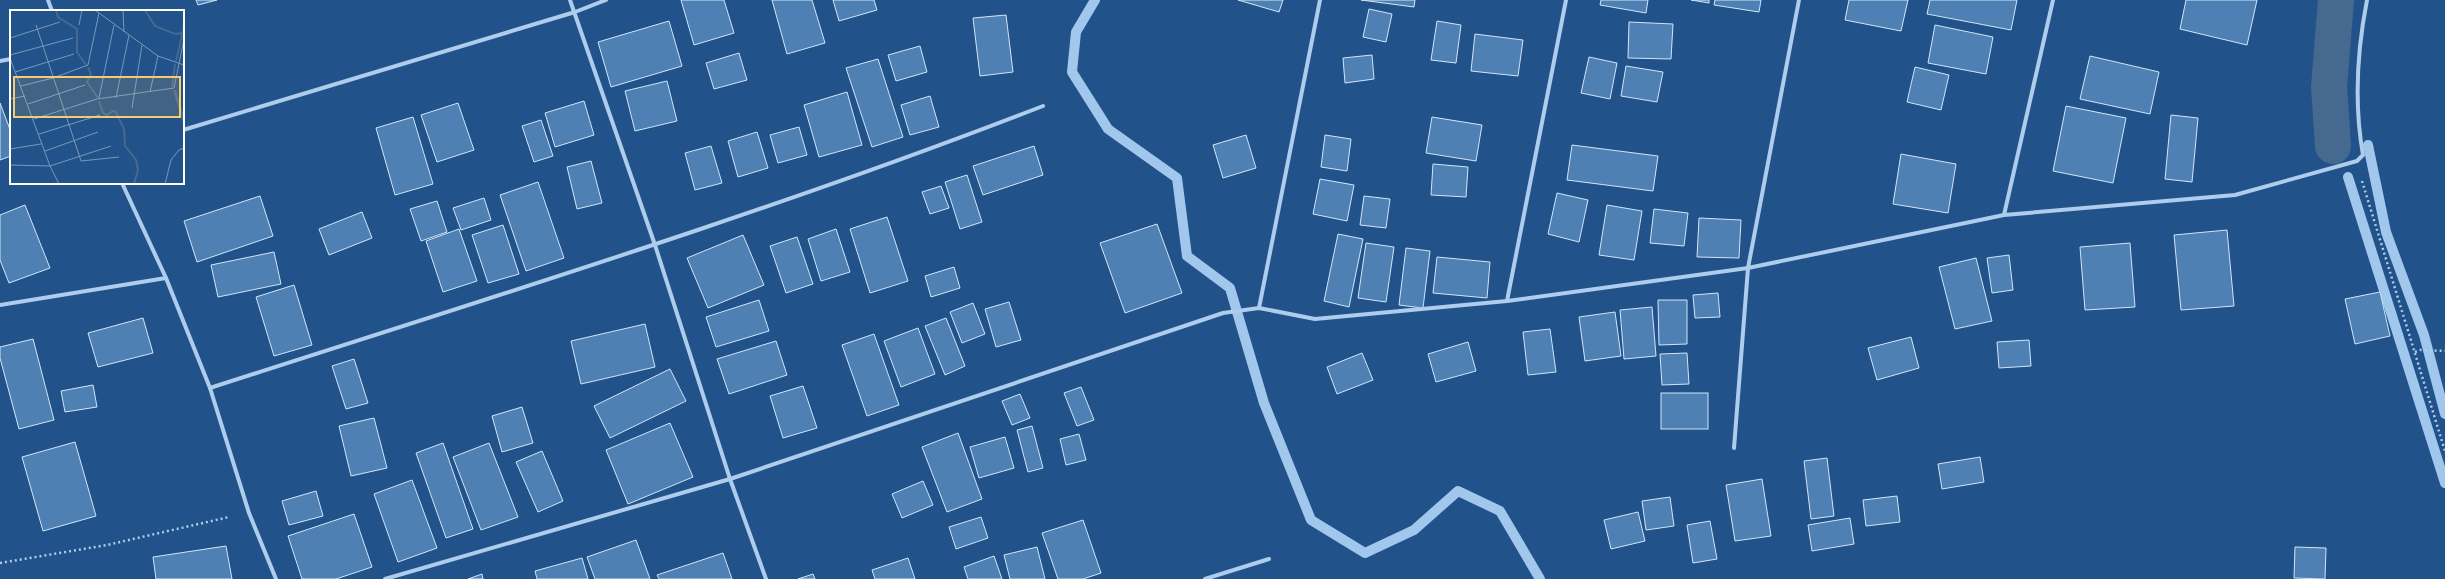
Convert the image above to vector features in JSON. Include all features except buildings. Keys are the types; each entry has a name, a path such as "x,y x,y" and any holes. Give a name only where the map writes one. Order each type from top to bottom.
{"street":[{"path":"48,0 52,10"},
{"path":"570,0 655,245 730,479 766,579"},
{"path":"184,130 575,12 606,0"},
{"path":"1259,308 1320,0"},
{"path":"1507,301 1566,0"},
{"path":"1734,448 1748,268 1799,0"},
{"path":"2004,215 2053,0"},
{"path":"385,579 730,479 1223,313 1259,308 1315,319 1507,301 1748,268 2004,215 2235,195 2357,161 2363,155 2358,113 2360,36 2366,0"},
{"path":"0,61 10,59"},
{"path":"210,388 655,245 920,154 1044,106"},
{"path":"122,184 166,278 210,388 249,513 276,579"},
{"path":"0,305 166,278"},
{"path":"1205,579 1269,559"}],"path":[{"path":"2357,161 2445,451"},
{"path":"2415,352 2420,350 2440,349 2445,351"},
{"path":"0,563 107,545 249,513"}],"waterway":[{"path":"1095,0 1076,32 1072,72 1108,129 1177,178 1187,256 1230,288 1264,403 1311,520 1365,553 1414,530 1458,491 1500,511 1540,579"},
{"path":"2333,146 2329,87 2336,0"},
{"path":"2368,145 2386,232 2424,335 2445,414"},
{"path":"2348,177 2445,483"}]}
